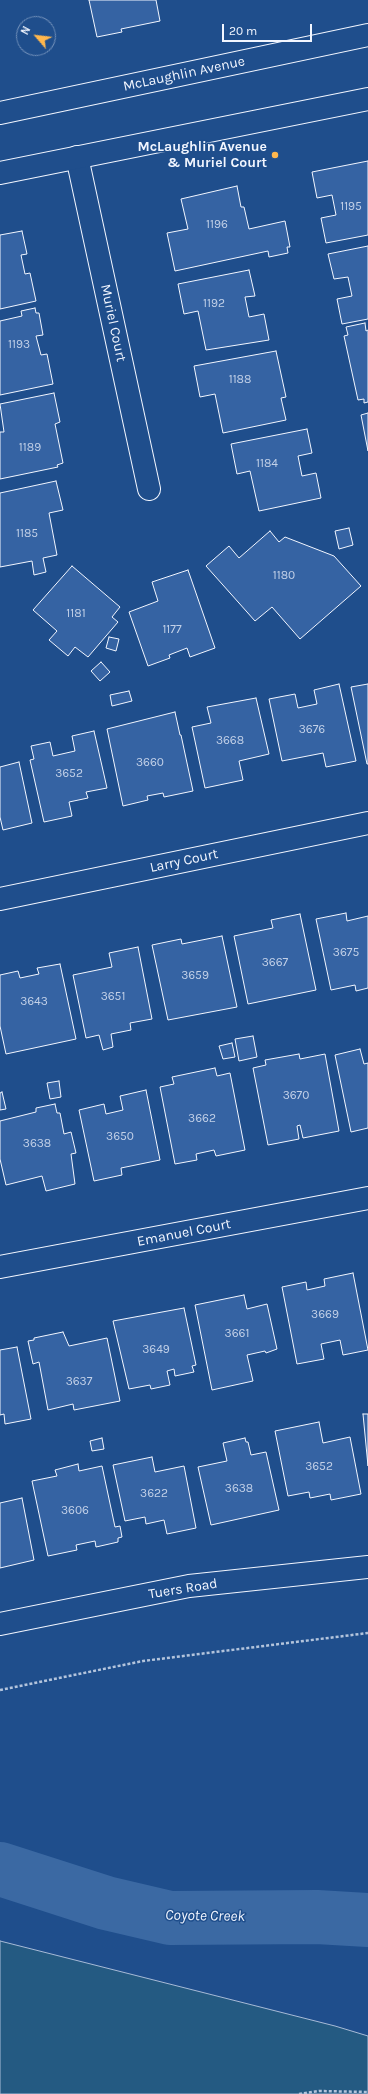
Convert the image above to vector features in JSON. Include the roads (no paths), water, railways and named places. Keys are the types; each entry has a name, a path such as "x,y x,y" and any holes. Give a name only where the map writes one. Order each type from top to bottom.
{"street":[{"name":"McLaughlin Avenue","path":"0,113 368,35"},
{"path":"0,173 368,99"},
{"name":"Muriel Court","path":"77,157 149,489"},
{"name":"Larry Court","path":"0,899 368,823"},
{"name":"Emanuel Court","path":"0,1267 368,1198"},
{"name":"Tuers Road","path":"0,1624 189,1586 368,1567"}],"waterway":[{"name":"Coyote Creek","path":"0,1869 106,1903 170,1918 317,1917 368,1920"}],"place":[{"name":"McLaughlin Avenue & Muriel Court","path":"275,155"}]}
